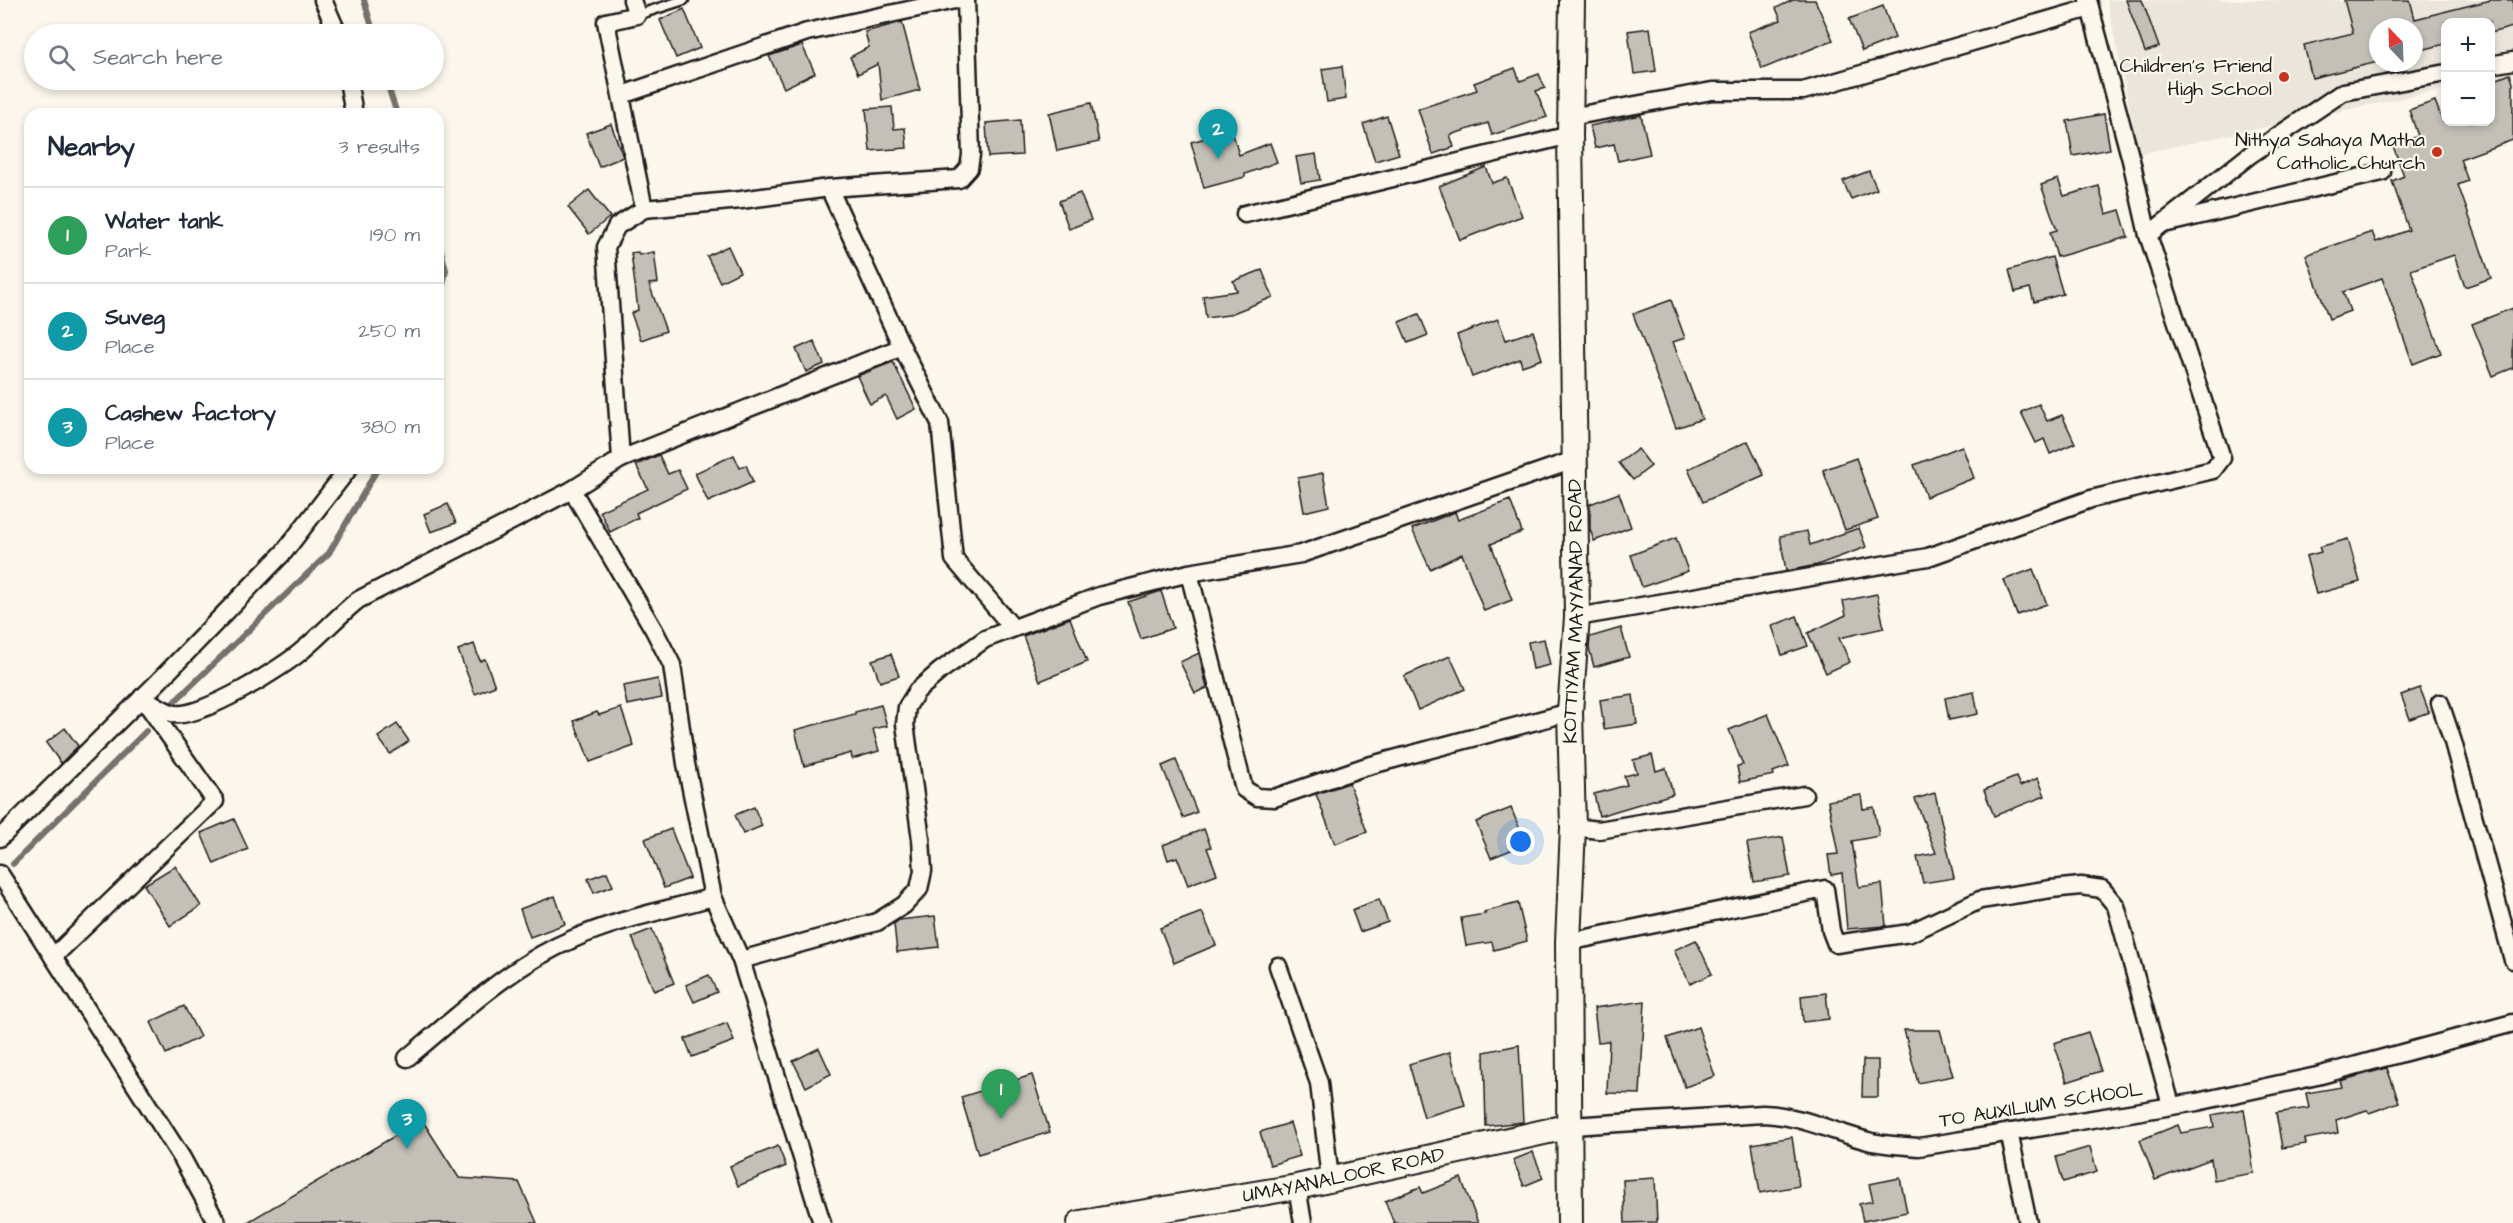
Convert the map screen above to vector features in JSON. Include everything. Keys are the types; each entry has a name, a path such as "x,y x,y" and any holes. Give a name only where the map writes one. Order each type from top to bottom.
{"main road":[{"name":"KOTTIYAM MAYYANAD ROAD","path":"1570,1223 1568,942 1573,827 1570,712 1577,617 1570,126 1572,0"},
{"name":"UMAYANALOOR ROAD","path":"1080,1223 1297,1187 1571,1126"}],"street":[{"path":"323,0 334,24"},
{"path":"622,95 807,32 955,0"},
{"path":"621,459 606,247 617,226 644,210 829,188 959,179 969,168 971,155 966,0"},
{"path":"1245,214 1570,126 1712,91 1803,91 2089,4 2131,160 2148,235 2222,458 2213,470 2091,499 1928,557 1577,617"},
{"path":"635,8 606,22 644,210"},
{"path":"2495,64 2513,61"},
{"path":"2148,235 2251,154 2343,92 2441,74"},
{"path":"350,90 353,108"},
{"path":"2161,224 2382,172"},
{"path":"829,188 902,347 940,423 954,559 1013,628"},
{"path":"142,697 172,714 197,712 266,675 303,651 342,612 358,600 572,490 621,459 902,347"},
{"path":"741,960 877,922 904,905 919,889 923,871 921,839 905,724 907,707 917,691 940,671 985,639 1099,596 1189,573 1301,554 1574,460"},
{"path":"0,838 284,552 344,474"},
{"path":"572,490 672,665 687,764 713,897 741,960 822,1223"},
{"path":"1189,573 1244,789 1257,797 1274,798 1364,767 1570,712"},
{"path":"53,957 215,801 142,697"},
{"path":"2440,703 2463,774 2513,960"},
{"path":"1573,827 1599,830 1804,795"},
{"path":"0,874 182,1158 217,1223"},
{"path":"1568,942 1825,889 1831,930 1836,944 1910,933 1980,900 2081,886 2102,889 2116,906 2170,1105"},
{"path":"407,1058 510,975 572,939 609,925 713,897"},
{"path":"1278,966 1319,1083 1330,1179"},
{"name":"TO AUXILIUM SCHOOL","path":"1571,1126 1763,1114 1784,1115 1870,1141 1892,1146 1919,1147 2197,1102 2317,1076 2513,1023"},
{"path":"2009,1132 2028,1223"},
{"path":"1297,1187 1303,1223"}],"lane":[{"path":"635,8 684,0"}],"shaded area":[{"name":"Children's Friend High School","path":"2107,0 2513,0 2513,75 2495,79 2495,18 2441,18 2441,90 2139,154"}],"building":[{"path":"1793,0 1815,0 1833,40 1762,69 1748,32 1781,20 1776,8"},
{"path":"2126,0 2142,0 2159,47 2145,52"},
{"path":"2344,0 2410,0 2415,18 2369,18 2369,64 2312,78 2304,45 2353,33"},
{"path":"2491,0 2513,0 2513,27 2495,32 2495,18 2441,18 2441,45 2423,50 2423,18 2419,18"},
{"path":"1883,6 1895,38 1862,51 1849,19"},
{"path":"684,9 700,48 676,58 660,20"},
{"path":"902,22 920,90 882,100 878,64 858,74 850,57 869,47 865,32"},
{"path":"1650,28 1656,71 1634,74 1628,31"},
{"path":"802,45 815,73 784,88 769,56"},
{"path":"1342,66 1346,99 1327,102 1322,69"},
{"path":"1515,68 1520,81 1539,74 1545,88 1536,91 1547,117 1492,135 1488,123 1450,135 1454,147 1433,154 1418,109 1477,90 1474,83"},
{"path":"2510,74 2513,83 2513,140 2460,159 2468,181 2458,185 2491,278 2465,287 2454,255 2411,270 2441,353 2413,364 2382,278 2343,292 2350,311 2329,319 2306,255 2372,232 2376,242 2409,230 2392,181 2404,176 2393,146 2418,136 2409,110 2435,101 2441,117 2441,126 2495,126 2495,80"},
{"path":"1091,103 1099,142 1057,151 1049,113"},
{"path":"892,107 894,129 905,128 907,148 870,151 866,109"},
{"path":"2104,114 2110,149 2073,156 2067,121"},
{"path":"1641,115 1650,154 1618,161 1614,144 1595,148 1590,126"},
{"path":"1387,116 1399,154 1375,161 1363,124"},
{"path":"1020,120 1022,155 988,157 986,123"},
{"path":"611,124 623,157 599,167 586,133"},
{"path":"1232,131 1239,155 1270,143 1277,162 1245,174 1245,177 1204,188 1191,142"},
{"path":"1316,154 1320,180 1301,183 1296,157"},
{"path":"1486,167 1492,183 1507,178 1522,216 1460,240 1439,186"},
{"path":"1869,171 1877,189 1851,199 1843,181"},
{"path":"2058,179 2064,196 2099,186 2106,214 2120,210 2128,237 2057,257 2050,232 2057,230 2041,185"},
{"path":"589,190 610,217 589,234 568,207"},
{"path":"1080,193 1091,220 1069,229 1059,201"},
{"path":"728,246 740,272 720,282 707,256"},
{"path":"638,252 639,255 654,252 658,283 649,284 666,331 641,340 631,313 638,310 631,253"},
{"path":"2052,257 2063,294 2034,302 2030,288 2015,292 2009,270"},
{"path":"1262,270 1273,297 1228,315 1206,318 1203,296 1237,291 1233,281"},
{"path":"1671,300 1685,338 1673,342 1702,419 1676,428 1633,314"},
{"path":"2513,308 2513,368 2493,376 2472,324"},
{"path":"1419,314 1428,335 1408,343 1399,322"},
{"path":"1498,319 1506,340 1533,331 1542,359 1522,366 1520,359 1472,377 1457,335"},
{"path":"814,341 824,364 806,372 796,349"},
{"path":"893,362 916,409 897,419 886,396 870,404 857,376"},
{"path":"2039,404 2047,421 2062,415 2075,443 2050,454 2044,439 2036,443 2021,412"},
{"path":"1748,441 1764,475 1703,502 1688,469"},
{"path":"1962,446 1974,478 1926,497 1914,465"},
{"path":"1638,449 1651,466 1633,480 1619,463"},
{"path":"659,455 668,474 678,470 687,489 636,513 638,518 610,532 600,511 648,489 636,465"},
{"path":"734,455 740,468 746,465 753,482 708,502 695,473"},
{"path":"1856,458 1878,519 1845,530 1823,470"},
{"path":"1323,473 1329,506 1304,512 1298,478"},
{"path":"1619,493 1631,527 1594,541 1590,529 1590,504"},
{"path":"1510,500 1522,532 1491,544 1512,600 1484,611 1462,554 1430,569 1412,529 1455,512 1458,520"},
{"path":"448,504 456,523 431,532 424,514"},
{"path":"1859,528 1866,547 1817,565 1786,571 1780,536 1807,531 1810,545"},
{"path":"1676,538 1688,571 1642,587 1631,555"},
{"path":"2348,539 2360,582 2316,594 2306,556 2321,552 2319,547"},
{"path":"2033,569 2047,604 2017,615 2004,580"},
{"path":"1161,591 1173,628 1141,639 1128,602"},
{"path":"1877,594 1884,628 1839,638 1850,662 1826,673 1808,633 1846,615 1843,601"},
{"path":"1797,616 1808,646 1782,655 1772,626"},
{"path":"1070,618 1087,662 1040,681 1023,636"},
{"path":"1621,628 1629,657 1594,667 1589,648 1590,637"},
{"path":"1544,639 1550,665 1533,669 1528,642"},
{"path":"474,644 480,661 485,659 495,686 475,694 458,650"},
{"path":"1199,653 1207,688 1195,693 1180,662"},
{"path":"891,654 899,676 880,682 872,660"},
{"path":"1450,656 1465,689 1418,710 1404,676"},
{"path":"658,679 662,698 627,705 623,686"},
{"path":"2420,688 2429,712 2410,719 2401,695"},
{"path":"1974,692 1978,714 1949,720 1945,698"},
{"path":"1633,695 1637,724 1604,729 1600,700"},
{"path":"881,705 887,726 873,729 879,751 852,759 851,753 804,766 795,730"},
{"path":"621,708 634,746 590,762 574,721 597,712 599,715"},
{"path":"1768,714 1789,766 1773,772 1774,775 1740,782 1737,766 1743,765 1729,730"},
{"path":"397,724 409,741 390,754 378,737"},
{"path":"65,728 78,746 61,763 46,743"},
{"path":"1652,755 1656,771 1666,768 1673,794 1599,816 1594,794 1627,785 1624,776 1637,773 1633,760"},
{"path":"1176,760 1197,812 1183,818 1162,766"},
{"path":"2016,777 2020,786 2038,778 2045,796 1994,816 1984,790"},
{"path":"1349,783 1367,832 1335,844 1316,794"},
{"path":"1935,793 1954,878 1923,883 1917,857 1936,853 1915,799"},
{"path":"1861,795 1863,809 1874,807 1879,836 1852,841 1859,887 1882,884 1886,926 1847,929 1842,873 1831,875 1828,855 1838,854 1828,801"},
{"path":"754,807 762,826 743,834 735,815"},
{"path":"1511,808 1526,844 1491,858 1476,822"},
{"path":"234,819 248,849 214,864 201,833"},
{"path":"671,829 690,878 664,888 645,839"},
{"path":"1204,829 1211,847 1207,848 1217,874 1188,885 1177,857 1168,860 1163,845"},
{"path":"1783,837 1790,876 1754,882 1747,843"},
{"path":"175,866 201,906 170,926 144,885"},
{"path":"607,872 613,886 594,893 588,879"},
{"path":"555,896 565,924 530,937 520,909"},
{"path":"1379,899 1388,922 1360,932 1352,910"},
{"path":"1518,903 1527,941 1494,950 1492,942 1466,946 1461,918 1485,914 1484,912"},
{"path":"1202,912 1216,945 1174,963 1160,928"},
{"path":"935,916 939,947 897,952 894,924 899,920"},
{"path":"652,929 674,983 654,991 632,937"},
{"path":"1696,940 1712,974 1690,984 1674,950"},
{"path":"709,975 717,992 694,1002 686,985"},
{"path":"1826,993 1829,1019 1803,1022 1801,996"},
{"path":"1645,1001 1640,1094 1607,1093 1609,1041 1598,1042 1594,1008"},
{"path":"184,1006 200,1037 166,1054 151,1022"},
{"path":"727,1023 734,1041 692,1057 685,1039"},
{"path":"1698,1027 1715,1076 1685,1087 1667,1038"},
{"path":"1904,1030 1940,1030 1953,1076 1918,1083"},
{"path":"2088,1032 2101,1071 2067,1082 2054,1043"},
{"path":"1519,1045 1523,1122 1486,1126 1484,1052"},
{"path":"819,1048 831,1074 806,1087 793,1061"},
{"path":"1450,1052 1465,1105 1424,1117 1409,1064"},
{"path":"1863,1060 1878,1060 1878,1097 1862,1097"},
{"path":"2387,1068 2399,1102 2369,1113 2367,1110 2336,1120 2338,1133 2305,1139 2306,1144 2282,1148 2276,1113 2309,1108 2306,1093 2342,1087 2340,1081"},
{"path":"1032,1075 1050,1132 978,1154 961,1097"},
{"path":"2244,1109 2254,1173 2214,1180 2211,1159 2155,1180 2140,1140 2178,1125 2181,1133 2214,1127 2212,1115"},
{"path":"422,1120 459,1178 519,1182 537,1223 246,1223"},
{"path":"1290,1123 1300,1156 1270,1165 1260,1132"},
{"path":"1792,1137 1799,1186 1760,1193 1752,1144"},
{"path":"778,1146 786,1166 738,1186 730,1166"},
{"path":"2090,1147 2097,1172 2063,1182 2056,1157"},
{"path":"1533,1152 1543,1178 1524,1186 1513,1160"},
{"path":"1461,1178 1478,1223 1394,1223 1385,1201 1420,1187 1423,1193"},
{"path":"1655,1178 1657,1222 1625,1223 1623,1180"},
{"path":"1900,1178 1907,1212 1863,1221 1859,1204 1873,1201 1869,1184"}],"waterway":[{"path":"364,0 371,24"},
{"path":"389,90 395,108"},
{"path":"444,262 446,270 444,280"},
{"path":"169,707 329,553 375,474"},
{"path":"13,864 146,731"}],"place":[{"name":"Children's Friend High School","path":"2284,77"},
{"name":"Nithya Sahaya Matha Catholic Church","path":"2437,152"},
{"name":"Suveg","path":"1218,159"},
{"name":"Water tank","path":"1001,1119"},
{"name":"Cashew factory","path":"407,1149"}]}
